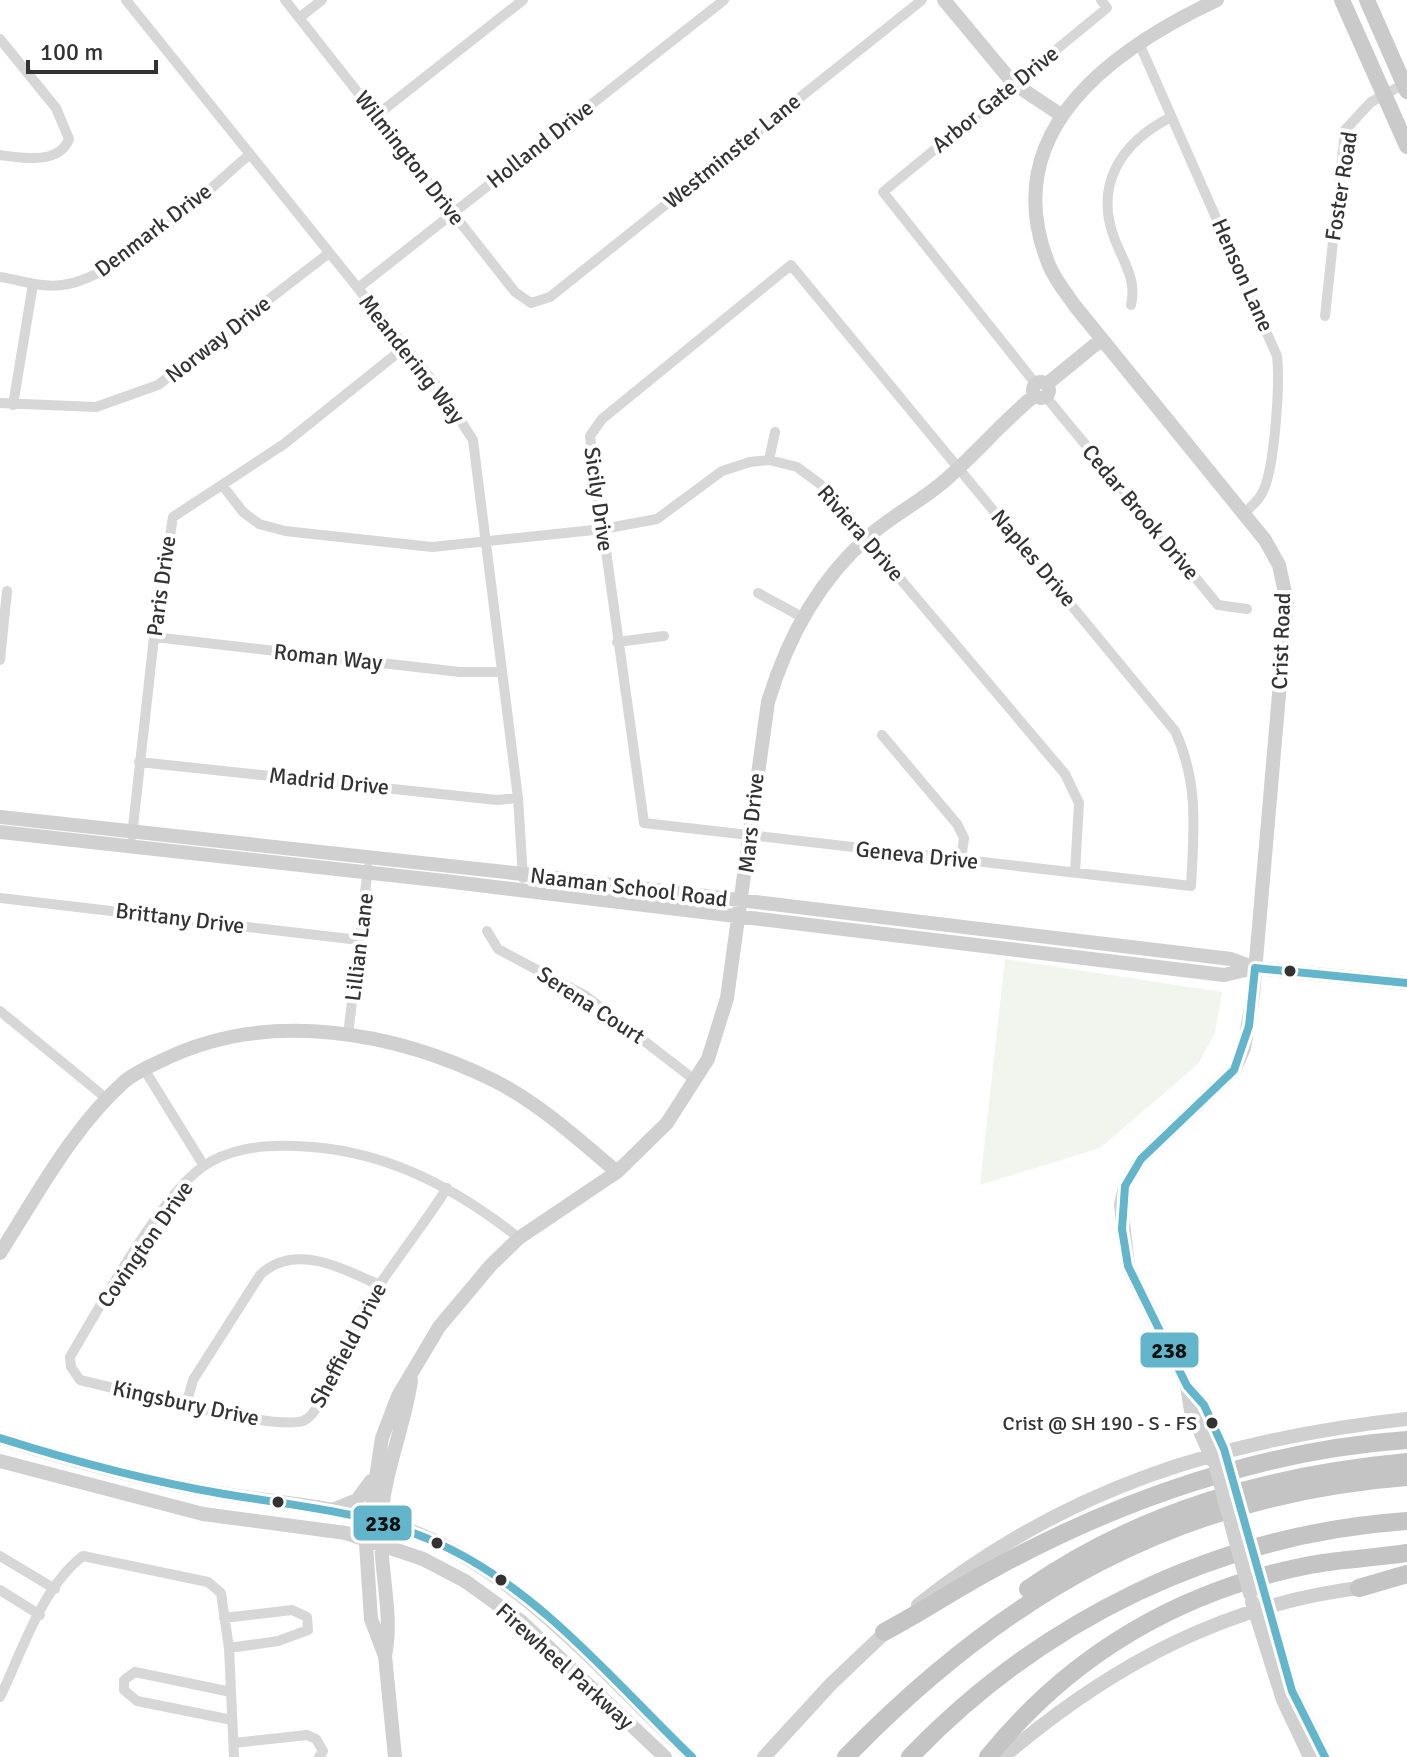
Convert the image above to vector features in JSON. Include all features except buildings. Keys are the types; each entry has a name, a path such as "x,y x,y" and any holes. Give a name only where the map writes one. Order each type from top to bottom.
{"highway":[{"path":"884,1632 1042,1544 1151,1497 1261,1463 1314,1451 1407,1440"},
{"path":"846,1757 933,1672 956,1643 1055,1570 1128,1530 1255,1485 1292,1476 1407,1462"},
{"path":"933,1672 1034,1598 1144,1541 1217,1514 1278,1497 1407,1477"},
{"path":"910,1757 983,1688 1066,1629 1124,1597 1207,1562 1274,1542 1369,1524 1407,1521"},
{"path":"988,1757 1061,1680 1120,1635 1181,1604 1281,1571 1407,1553"},
{"path":"1359,1588 1407,1574"}],"main road":[{"path":"944,0 1013,83 1061,115"},
{"name":"Crist Road","path":"1217,0 1175,20 1139,43 1095,77 1061,115 1040,163 1036,222 1049,267 1102,339 1244,514 1279,565 1287,602 1249,1026 1234,1070 1222,1085 1159,1139 1141,1159 1125,1186 1121,1205 1128,1266 1187,1386 1204,1405 1262,1609 1283,1700 1310,1757"},
{"path":"1342,0 1407,146"},
{"path":"1367,0 1405,87"},
{"name":"Mars Drive","path":"395,1757 385,1656 371,1619 375,1474 382,1438 398,1396 439,1327 464,1294 519,1238 617,1172 667,1123 696,1081 724,1015 740,919 768,702 779,667 802,617 828,579 867,537 959,468 998,426 1102,339"},
{"name":"Naaman School Road","path":"0,817 131,838 369,866 740,919 1224,975 1255,968"},
{"name":"Naaman School Road","path":"0,832 131,838"},
{"name":"Naaman School Road","path":"369,866 523,874 1231,959 1255,968 1407,983"},
{"path":"0,1253 107,1099 144,1069 186,1049 226,1036 281,1032 348,1035 443,1057 499,1083 566,1129 617,1172"},
{"name":"Mars Drive","path":"375,1518 412,1377"},
{"path":"764,1757 884,1632 966,1571 1057,1514 1136,1479 1217,1451 1321,1428 1407,1419"},
{"name":"Firewheel Parkway","path":"0,1438 142,1477 375,1518 412,1531 478,1565 537,1609 692,1755"},
{"name":"Firewheel Parkway","path":"0,1461 203,1514 373,1540 465,1581 522,1622 665,1757"},
{"path":"331,1510 357,1500 375,1474"},
{"path":"1003,1757 1102,1681 1197,1632 1262,1609 1359,1588 1407,1583"},
{"path":"522,1622 537,1609"},
{"name":"Crist Road","path":"1262,1609 1292,1691 1325,1757"},
{"path":"757,1757 804,1716"}],"street":[{"name":"Meandering Way","path":"126,0 444,395 473,440 518,798 522,890"},
{"name":"Wilmington Drive","path":"285,0 515,292 531,303 542,301"},
{"path":"299,18 322,0"},
{"path":"377,115 523,0"},
{"name":"Holland Drive","path":"358,288 724,0"},
{"name":"Westminster Lane","path":"542,301 922,0"},
{"name":"Arbor Gate Drive","path":"883,192 1104,4"},
{"path":"0,39 56,108 69,139 65,148 55,155 0,155"},
{"name":"Henson Lane","path":"1139,43 1277,356 1279,375 1268,479 1261,496 1244,514"},
{"name":"Foster Road","path":"1325,316 1345,130 1354,117 1383,94 1405,87"},
{"path":"1131,305 1135,288 1109,219 1106,201 1110,181 1118,160 1130,144 1146,130 1171,117"},
{"name":"Denmark Drive","path":"0,277 59,286 85,281 117,262 249,155"},
{"name":"Cedar Brook Drive","path":"883,192 1218,605 1247,609"},
{"name":"Norway Drive","path":"0,403 96,407 158,385 329,253"},
{"name":"Naples Drive","path":"791,265 1175,731 1191,773 1195,810 1191,886"},
{"name":"Sicily Drive","path":"644,823 590,436 593,427 791,265"},
{"path":"13,405 33,284"},
{"name":"Paris Drive","path":"131,838 154,637 173,517 284,444 405,347"},
{"path":"223,486 243,512 259,524 285,531 432,547 485,544 657,519 722,471 769,460 775,432"},
{"name":"Riviera Drive","path":"769,460 797,467 820,484 1040,742 1077,792 1079,814 1075,872"},
{"path":"0,660 7,591"},
{"path":"758,593 802,617"},
{"path":"617,642 664,636"},
{"name":"Roman Way","path":"154,637 460,672 502,672"},
{"path":"882,735 957,824 964,838 961,860"},
{"name":"Madrid Drive","path":"139,762 497,800 518,798"},
{"name":"Geneva Drive","path":"644,823 1191,886"},
{"name":"Lillian Lane","path":"348,1035 369,866"},
{"name":"Brittany Drive","path":"0,898 359,940"},
{"name":"Serena Court","path":"487,931 498,949 586,996 696,1081"},
{"path":"0,1011 107,1099"},
{"path":"144,1069 204,1166"},
{"name":"Covington Drive","path":"74,1374 70,1357 173,1197 204,1166 244,1148 312,1146 368,1155 398,1164 478,1206 519,1238"},
{"name":"Sheffield Drive","path":"302,1421 316,1409 358,1318 447,1188"},
{"path":"186,1405 193,1380 260,1275 270,1265 293,1259 321,1261 379,1285"},
{"name":"Kingsbury Drive","path":"74,1374 80,1380 186,1405 283,1423 302,1421"},
{"path":"0,1556 55,1589"},
{"path":"0,1697 55,1589 72,1565 83,1556 208,1582 221,1593 229,1648 234,1757"},
{"path":"0,1590 40,1615"},
{"path":"224,1618 292,1610 307,1617 308,1630 297,1637 229,1648"},
{"path":"231,1692 135,1672 124,1680 124,1690 137,1701 232,1720"},
{"path":"234,1743 307,1735 316,1739 323,1751 319,1757"}],"shaded area":[{"path":"1005,959 1222,992 1215,1033 1198,1064 1100,1148 980,1185"}],"transit line":[{"name":"238","path":"1255,968 1249,1026 1234,1070 1141,1159 1125,1186 1122,1229 1128,1266 1187,1386 1204,1405 1224,1449 1292,1691 1325,1757"},
{"name":"238","path":"1255,968 1407,983"},
{"name":"238","path":"0,1438 167,1483 366,1519 394,1526 448,1548 483,1567 547,1616 692,1757"}],"place":[{"name":"Crist @ SH 190 - S - FS","path":"1212,1423"}]}
